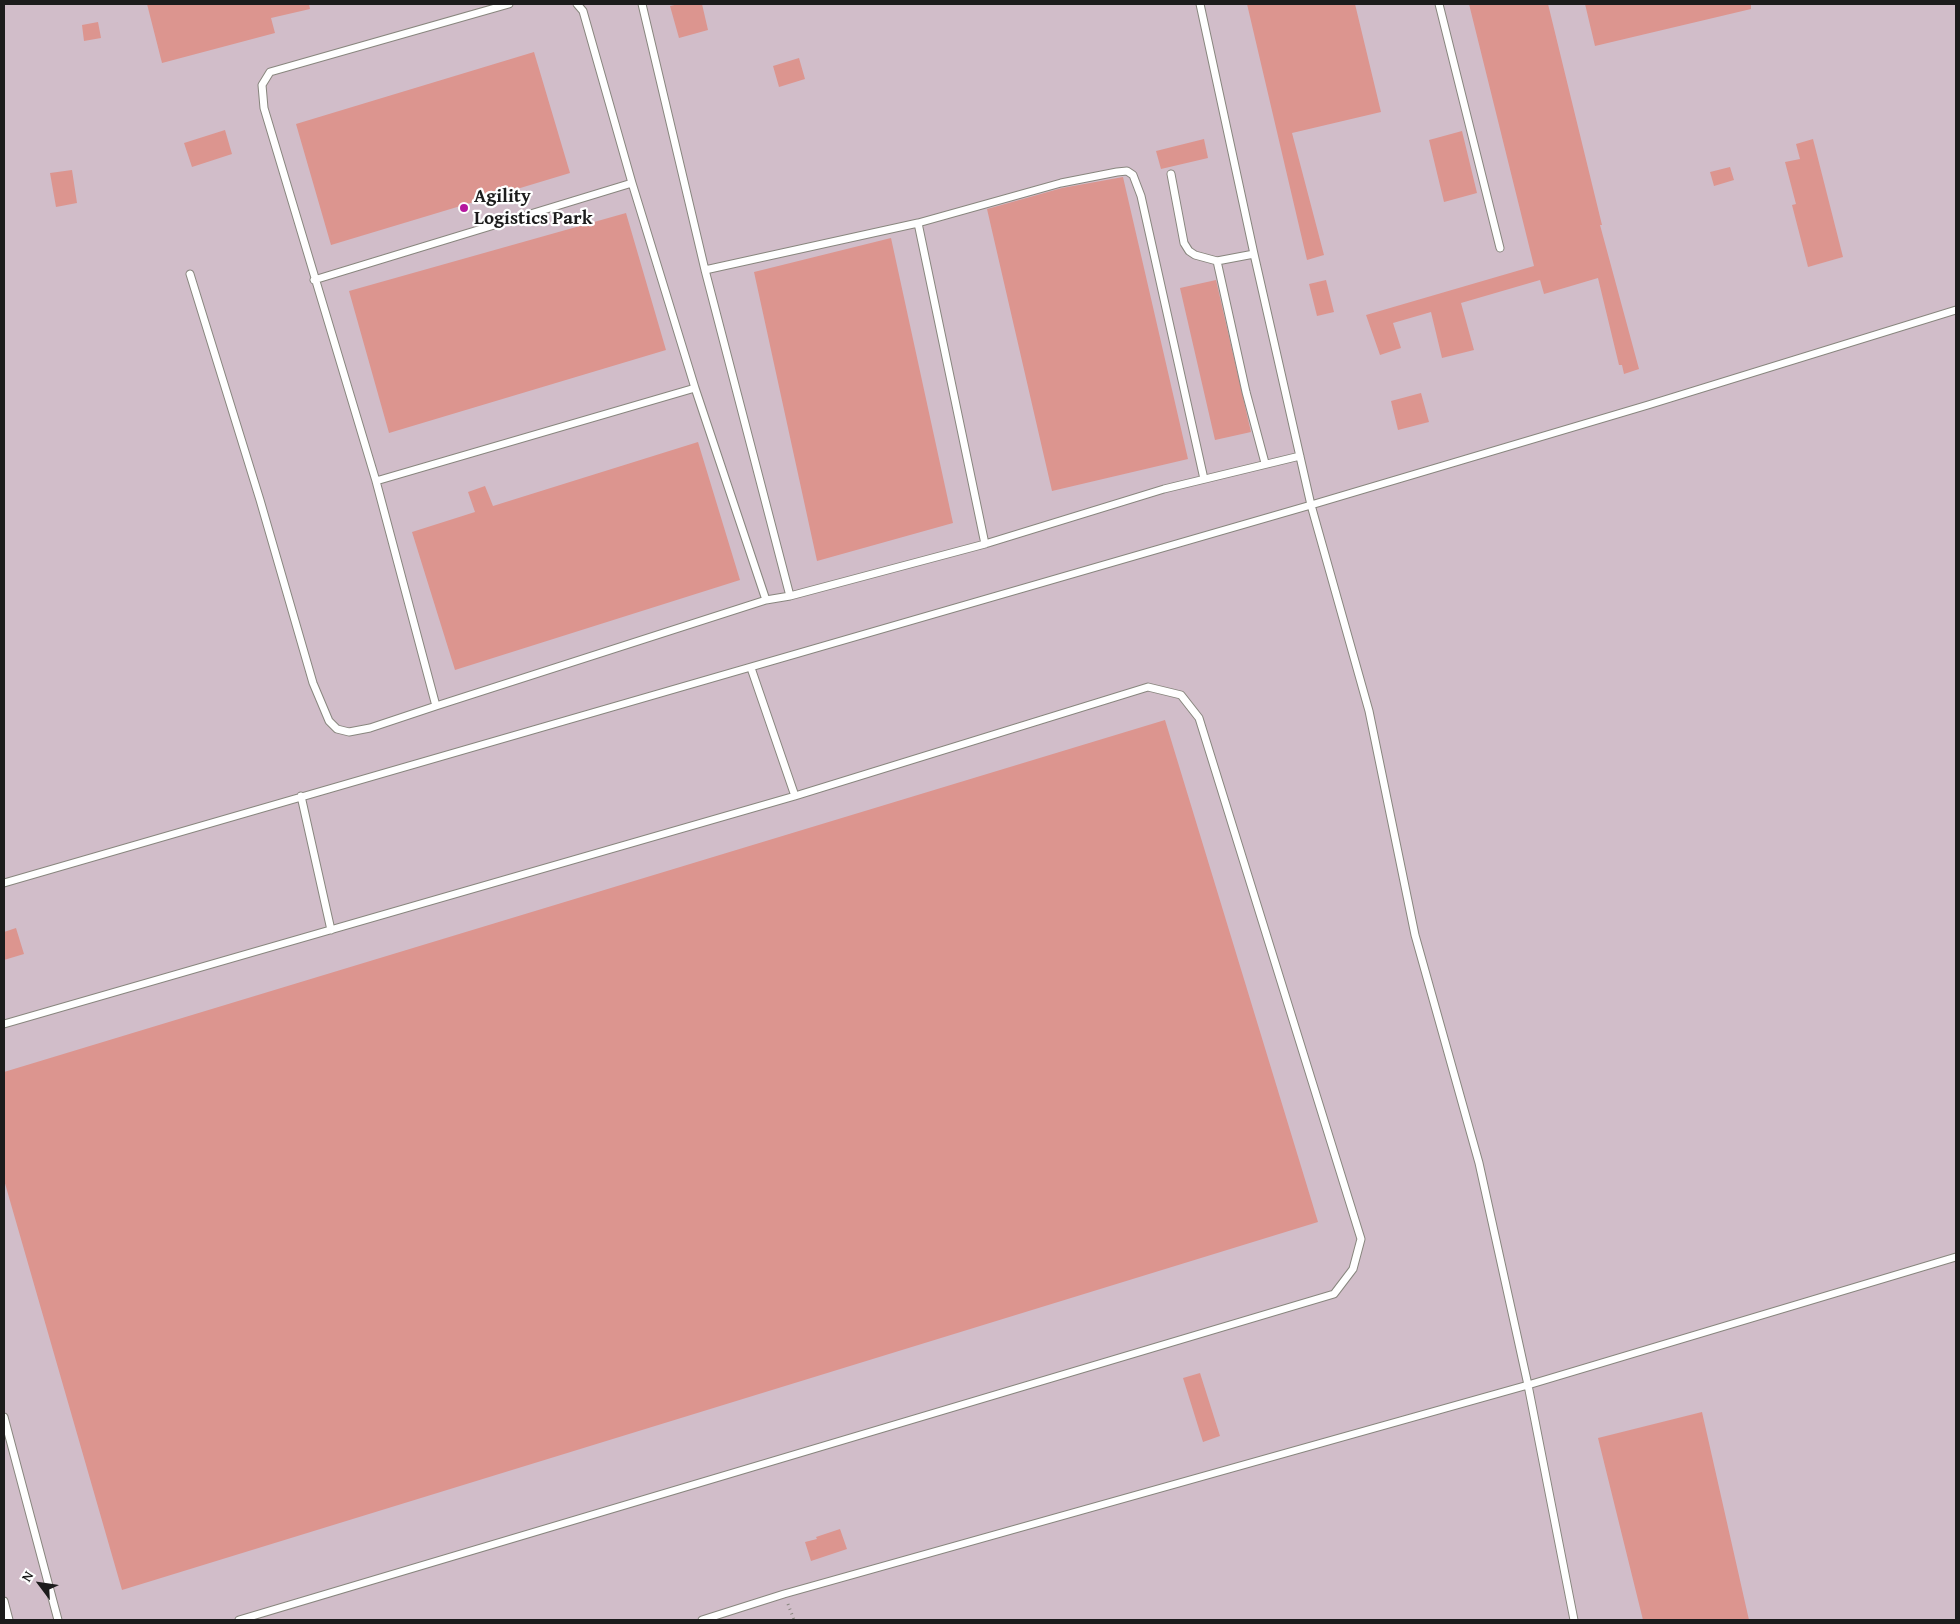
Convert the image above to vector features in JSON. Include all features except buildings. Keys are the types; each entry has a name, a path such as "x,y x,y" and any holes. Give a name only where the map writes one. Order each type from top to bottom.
{"lane":[{"path":"436,706 376,481 314,280 264,108 262,85 270,72 509,4"},
{"path":"577,4 583,11 632,183 695,388 766,600"},
{"path":"642,4 706,270 790,596"},
{"path":"1200,4 1311,505 1369,711 1415,935 1479,1163 1528,1385 1574,1620"},
{"path":"1439,4 1500,248"},
{"path":"706,270 918,223 1061,183 1128,171 1133,175 1141,196 1204,479"},
{"path":"1171,174 1184,243 1189,251 1195,255 1216,261 1254,254"},
{"path":"314,280 632,183"},
{"path":"918,223 985,544"},
{"path":"1216,261 1246,392 1265,463"},
{"path":"190,274 260,500 313,683 329,721 337,730 349,732 370,728 766,600 790,596 985,544 1164,489 1300,456"},
{"path":"4,883 1311,505 1639,408 1956,310"},
{"path":"376,481 695,388"},
{"path":"751,668 795,796"},
{"path":"4,1024 795,796 1148,686 1181,695 1199,718 1361,1239 1353,1269 1334,1294 239,1620"},
{"path":"301,796 331,930"},
{"path":"702,1620 784,1594 1528,1385 1956,1257"},
{"path":"4,1417 58,1620"},
{"path":"4,1601 9,1620"}],"path":[{"path":"784,1594 794,1620"}],"shaded area":[{"path":"4,4 1956,4 1956,1620 4,1620"}],"place":[{"name":"Agility Logistics Park","path":"464,208"}]}
